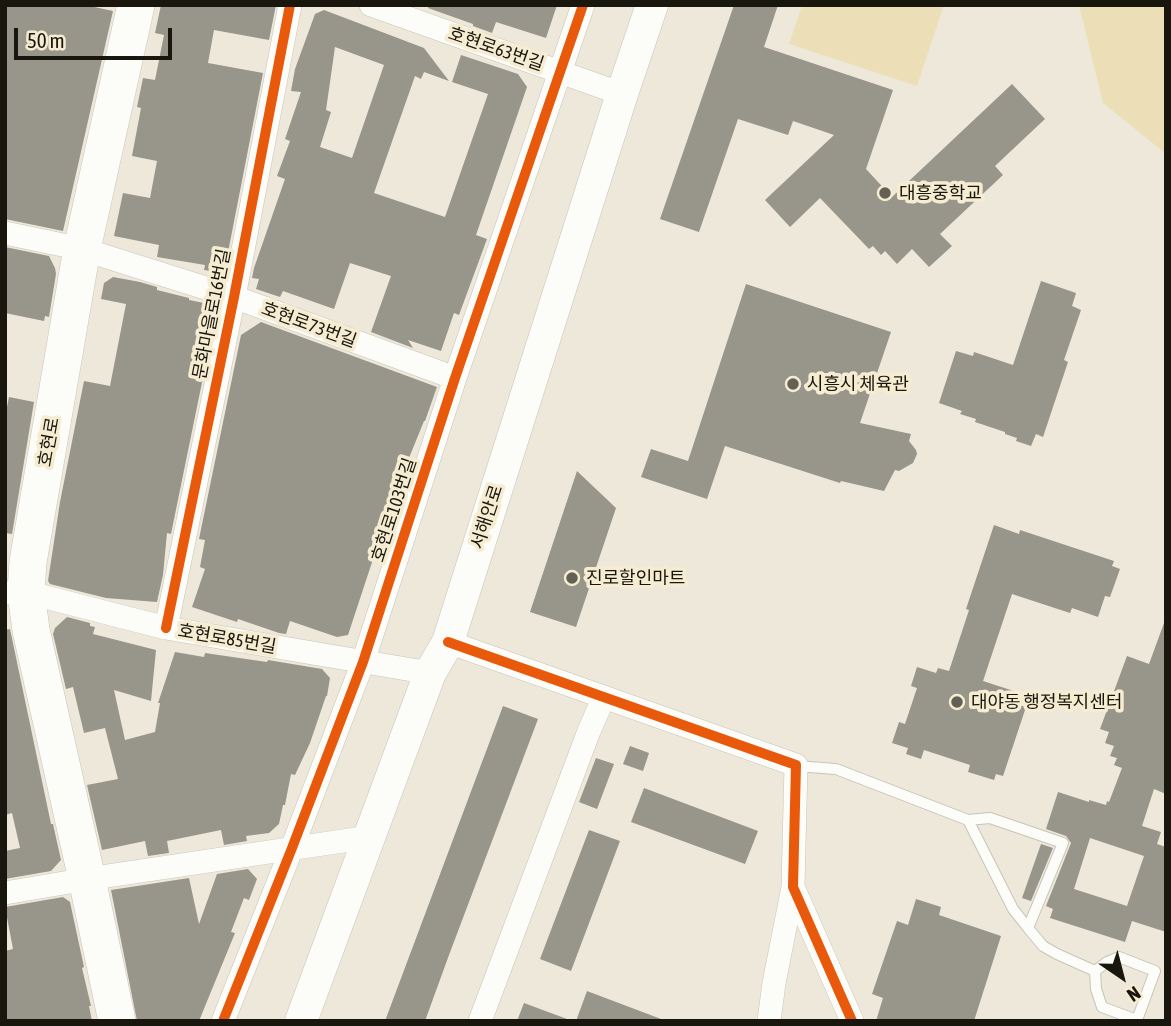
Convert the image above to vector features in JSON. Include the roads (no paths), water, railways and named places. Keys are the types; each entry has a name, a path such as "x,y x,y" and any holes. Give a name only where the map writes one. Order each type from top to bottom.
{"main road":[{"name":"호현로","path":"117,1021 31,630 16,593 28,562 82,249 136,5"},
{"name":"서해안로","path":"301,1021 430,673 448,642 652,5"}],"street":[{"name":"문화마을로16번길","path":"166,628 290,5"},
{"name":"호현로63번길","path":"370,5 622,94"},
{"name":"호현로103번길","path":"223,1021 363,662 583,5"},
{"name":"호현로73번길","path":"5,233 82,249 234,297 456,378"},
{"name":"호현로85번길","path":"16,593 166,628 430,673"},
{"path":"448,642 796,766 793,887 769,1021"},
{"path":"480,1021 604,697"},
{"path":"5,893 370,837"},
{"path":"793,887 852,1021"}],"lane":[{"path":"796,766 835,769 968,820 990,818 1063,843 1028,928"},
{"path":"968,820 1013,909 1028,928 1044,946 1095,971"},
{"path":"1119,957 1155,971 1138,1021 1102,1007 1096,989 1095,971 1119,957"}],"place":[{"name":"대흥중학교","path":"885,193"},
{"name":"시흥시 체육관","path":"793,384"},
{"name":"진로할인마트","path":"572,578"},
{"name":"대야동 행정복지센터","path":"957,702"}]}
